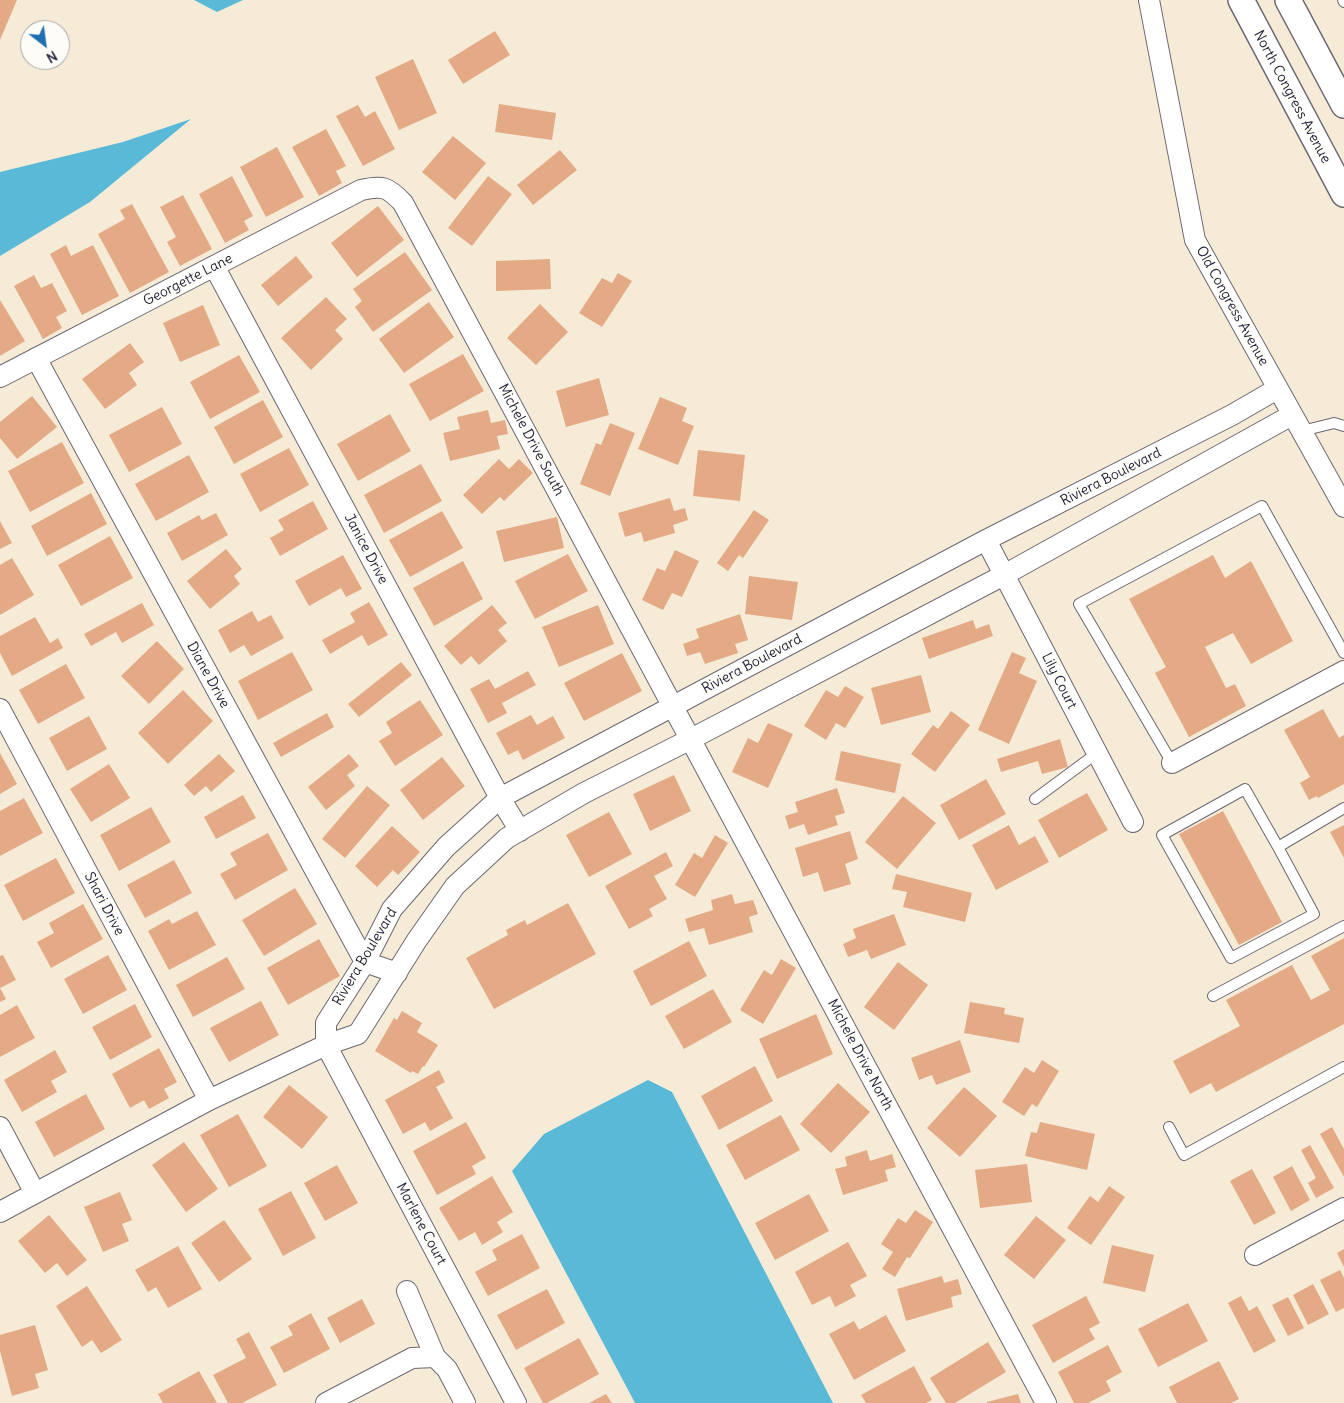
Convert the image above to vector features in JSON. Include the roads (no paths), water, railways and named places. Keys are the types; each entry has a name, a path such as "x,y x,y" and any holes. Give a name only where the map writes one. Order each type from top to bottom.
{"street":[{"name":"Old Congress Avenue","path":"1149,0 1195,240 1344,507"},
{"name":"North Congress Avenue","path":"1241,0 1344,194"},
{"path":"1288,0 1344,105"},
{"name":"Georgette Lane","path":"0,377 361,190 377,187"},
{"name":"Michele Drive South","path":"377,187 392,191 403,203 673,706"},
{"name":"Janice Drive","path":"214,266 500,798 520,831"},
{"name":"Diane Drive","path":"36,358 365,962"},
{"name":"Riviera Boulevard","path":"326,1044 326,1022 365,962 392,909 446,847 500,798 986,540 1232,415 1277,389"},
{"path":"0,1212 209,1100 326,1044 358,1034 416,940 454,886 507,838 584,793 1297,423"},
{"name":"Lily Court","path":"986,540 1132,822"},
{"path":"1172,763 1344,671"},
{"name":"Michele Drive North","path":"673,706 1046,1403"},
{"name":"Shari Drive","path":"0,708 209,1100"},
{"path":"365,962 396,973"},
{"name":"Marlene Court","path":"326,1044 516,1403"},
{"path":"0,1127 35,1193"},
{"path":"1255,1254 1344,1208"},
{"path":"407,1291 435,1357 448,1369 465,1403"},
{"path":"326,1403 412,1358 435,1357"}],"lane":[{"path":"1297,423 1334,422 1344,426"},
{"path":"1172,763 1079,604 1262,506 1344,653"},
{"path":"1035,799 1097,753"},
{"path":"1245,790 1278,847 1314,914 1231,958 1162,834 1245,790"},
{"path":"1278,847 1344,808"},
{"path":"1213,996 1344,926"},
{"path":"1169,1126 1184,1156 1344,1067"}],"water":[{"path":"194,0 243,0 217,12"},
{"path":"191,119 90,202 0,256 0,172 123,142"},
{"path":"648,1080 672,1092 833,1403 635,1403 512,1171 544,1134"}]}
